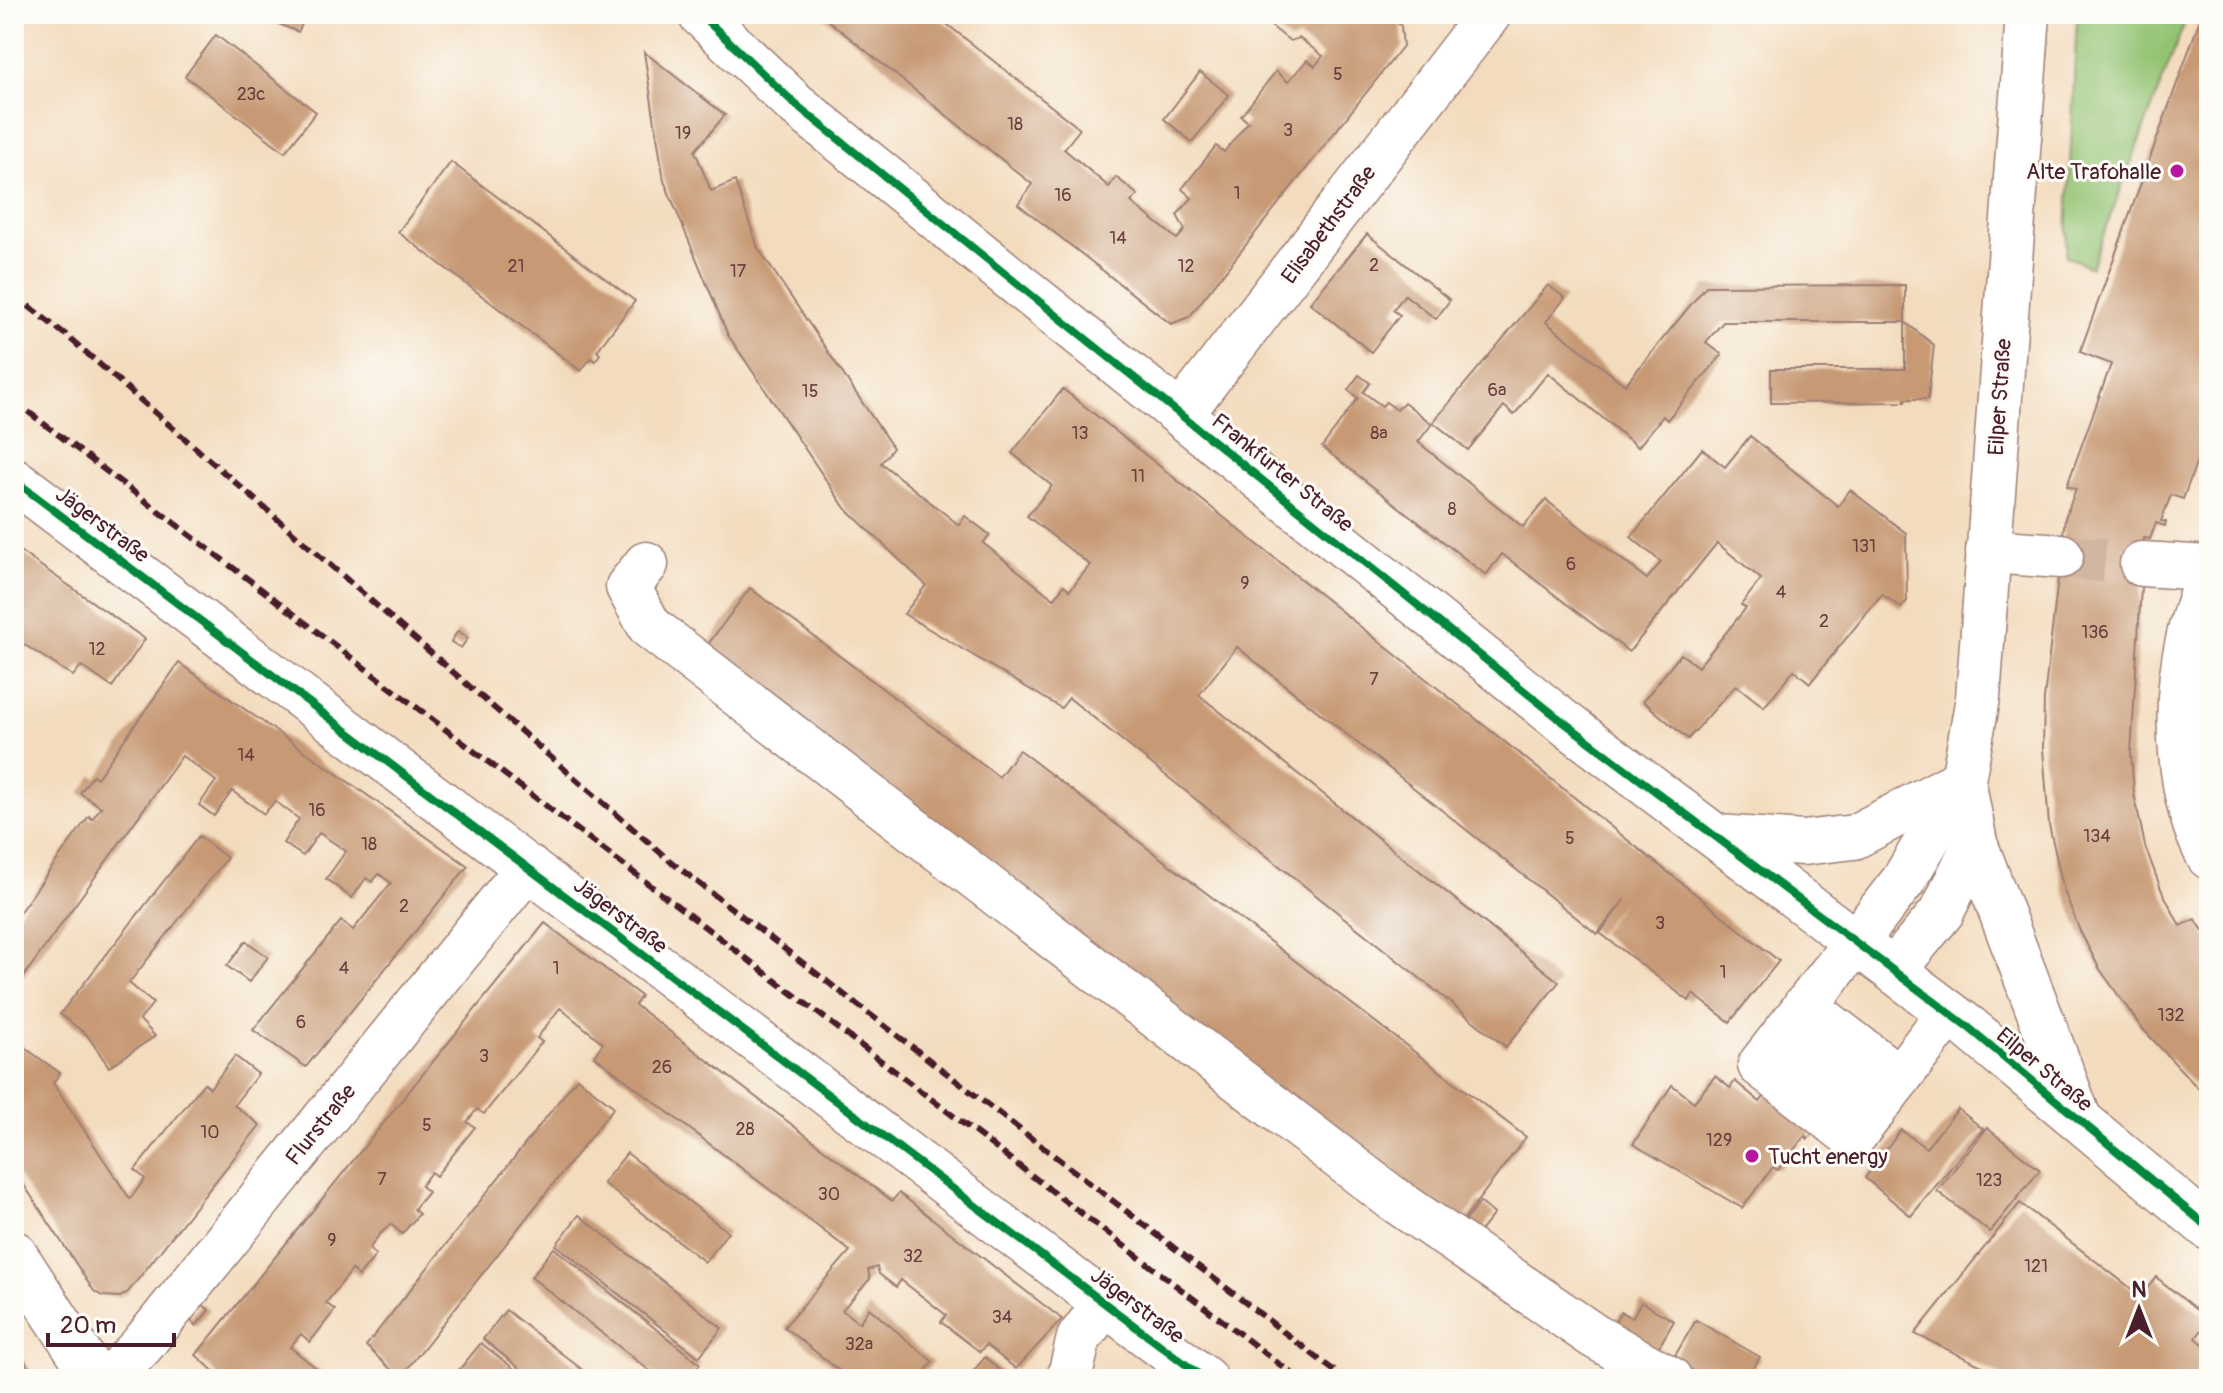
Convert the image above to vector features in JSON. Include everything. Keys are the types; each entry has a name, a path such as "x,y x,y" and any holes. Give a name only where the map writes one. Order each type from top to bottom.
{"street":[{"name":"Frankfurter Straße","path":"700,14 794,103 1557,717 1856,940"},
{"name":"Eilper Straße","path":"2028,14 1978,698 1963,780 1903,881 1856,940 2209,1228"},
{"name":"Elisabethstraße","path":"1182,413 1470,21"},
{"name":"Jägerstraße","path":"14,480 1205,1379"},
{"path":"1988,551 2061,556"},
{"path":"646,564 628,587 650,627 1392,1198 1594,1336 1670,1379"},
{"path":"2142,564 2209,568 2187,642 2181,720 2184,784 2209,857"},
{"name":"Eilper Straße","path":"1963,780 1975,843 2081,1124"},
{"path":"1718,837 1803,843 1854,837 1963,780"},
{"path":"1894,970 1942,912 1975,843"},
{"name":"Flurstraße","path":"110,1379 152,1333 528,867"},
{"path":"1856,940 1760,1065 1853,1137 1949,1013"},
{"path":"1794,1021 1886,1094"},
{"path":"14,1253 96,1379"},
{"path":"1069,1379 1079,1338 1105,1303"}],"green space":[{"path":"2077,14 2188,14 2091,267 2066,256"}],"building":[{"path":"255,14 307,14 298,32"},
{"path":"820,14 934,14 1080,129 1064,149 1109,187 1116,177 1138,195 1131,202 1177,239 1185,230 1177,215 1192,198 1182,189 1216,146 1224,152 1248,122 1241,116 1276,71 1288,82 1307,60 1315,66 1323,56 1299,38 1290,41 1256,14 1387,14 1401,26 1403,46 1189,317 1171,324 1018,204 1032,184"},
{"path":"2202,14 2209,14 2209,428 2183,499 2171,495 2161,521 2166,522 2165,526 2156,523 2150,539 2144,538 2131,753 2134,793 2145,846 2161,889 2180,926 2195,919 2209,939 2209,1100 2141,1027 2099,968 2080,931 2064,891 2049,825 2043,749 2044,699 2065,518 2076,489 2067,486 2111,364 2080,352"},
{"path":"216,35 316,112 285,152 185,76"},
{"path":"644,52 725,115 695,151 711,191 735,181 758,248 893,448 881,463 959,525 965,516 990,535 983,543 1054,599 1064,585 1070,590 1090,565 1027,516 1052,486 1012,453 1063,389 1779,961 1730,1022 1693,994 1689,1001 1600,933 1625,899 1597,934 1237,647 1199,695 1559,982 1506,1047 1069,698 1061,708 904,614 926,585 845,508 728,335 664,181"},
{"path":"1200,72 1229,95 1192,142 1164,119"},
{"path":"451,162 635,301 597,351 600,354 595,361 591,358 581,371 398,232"},
{"path":"1367,234 1450,300 1436,319 1405,295 1393,310 1400,315 1371,352 1310,303"},
{"path":"1548,285 1565,298 1546,322 1625,385 1706,286 1905,285 1905,322 1723,322 1706,342 1722,355 1667,420 1663,416 1638,447 1548,373 1514,415 1504,406 1468,450 1433,422"},
{"path":"1905,322 1934,345 1928,399 1905,399 1905,402 1771,403 1771,369 1905,369"},
{"path":"1359,375 1370,383 1363,392 1382,406 1386,402 1397,410 1404,402 1432,424 1418,442 1523,527 1546,500 1647,579 1661,562 1631,537 1702,449 1725,467 1750,436 1838,506 1850,490 1906,533 1907,601 1901,608 1882,594 1810,683 1794,670 1764,707 1736,685 1688,739 1643,701 1681,654 1698,667 1746,608 1741,605 1761,579 1717,543 1629,652 1502,554 1486,575 1322,447 1358,398 1348,390"},
{"path":"14,547 145,639 112,687 81,666 73,676 14,638"},
{"path":"750,588 999,777 1019,750 1526,1137 1457,1228 706,647"},
{"path":"458,631 468,638 461,648 451,642"},
{"path":"179,663 468,866 306,1067 253,1030 341,921 353,930 391,883 379,874 372,882 366,878 352,898 326,879 346,851 319,833 303,856 283,843 299,819 275,801 264,814 232,791 214,816 199,805 216,781 182,756 14,990 14,920 89,816 92,819 101,807 80,793 93,775 97,778"},
{"path":"199,836 227,858 129,983 153,1003 140,1020 155,1036 109,1067 87,1035 60,1014"},
{"path":"545,923 641,996 635,1005 892,1201 899,1193 1062,1319 1016,1369 986,1345 980,1352 941,1322 946,1315 901,1280 896,1287 879,1274 877,1267 868,1270 870,1279 842,1310 859,1323 869,1308 933,1362 921,1376 926,1379 850,1379 784,1327 850,1251 594,1056 603,1043 560,1008 537,1038 542,1042 484,1114 477,1109 467,1122 475,1127 436,1176 431,1172 421,1186 428,1192 414,1209 419,1214 402,1234 391,1224 379,1235 369,1249 376,1255 359,1276 352,1270 326,1303 335,1310 310,1342 301,1334 290,1347 330,1379 222,1379 196,1355"},
{"path":"246,941 268,957 249,982 227,966"},
{"path":"1832,1010 1881,1050 1808,1139 1805,1136 1778,1170 1773,1167 1742,1208 1633,1144 1672,1085 1694,1102 1715,1076 1730,1088 1735,1081 1760,1102"},
{"path":"14,1040 60,1073 53,1083 130,1199 145,1179 135,1170 204,1083 210,1088 235,1056 258,1074 234,1105 260,1125 128,1292 120,1297 102,1296 94,1291 14,1170"},
{"path":"577,1078 614,1107 400,1378 366,1346"},
{"path":"1958,1109 1983,1129 1911,1216 1865,1178 1901,1130 1926,1148"},
{"path":"1987,1128 2040,1170 1990,1232 1937,1191"},
{"path":"627,1153 728,1232 705,1262 603,1183"},
{"path":"1480,1202 1494,1214 1473,1240 1459,1229"},
{"path":"2020,1203 2141,1296 2156,1277 2209,1320 2196,1338 2209,1349 2209,1379 2009,1379 1915,1334"},
{"path":"579,1215 722,1328 699,1357 556,1245"},
{"path":"554,1248 700,1364 688,1379 660,1379 531,1277"},
{"path":"1641,1302 1674,1321 1657,1350 1613,1325 1621,1312 1632,1318"},
{"path":"201,1303 209,1310 196,1326 189,1319"},
{"path":"506,1310 594,1379 533,1379 483,1339"},
{"path":"1696,1320 1760,1357 1747,1379 1707,1379 1673,1359"},
{"path":"481,1343 527,1379 468,1379 458,1371"},
{"path":"14,1344 36,1379 14,1379"},
{"path":"985,1357 1009,1379 967,1379"}],"tunnel":[{"path":"2061,556 2142,564"}],"railway":[{"path":"14,295 66,335 670,861 1345,1379"},
{"path":"14,401 1299,1379"}],"cycle path":[{"path":"700,14 794,103 1030,294 1557,717 1968,1027 2209,1228"},
{"path":"14,480 1205,1379"}],"place":[{"name":"Alte Trafohalle","path":"2177,171"},
{"name":"Tucht energy","path":"1752,1156"}]}
